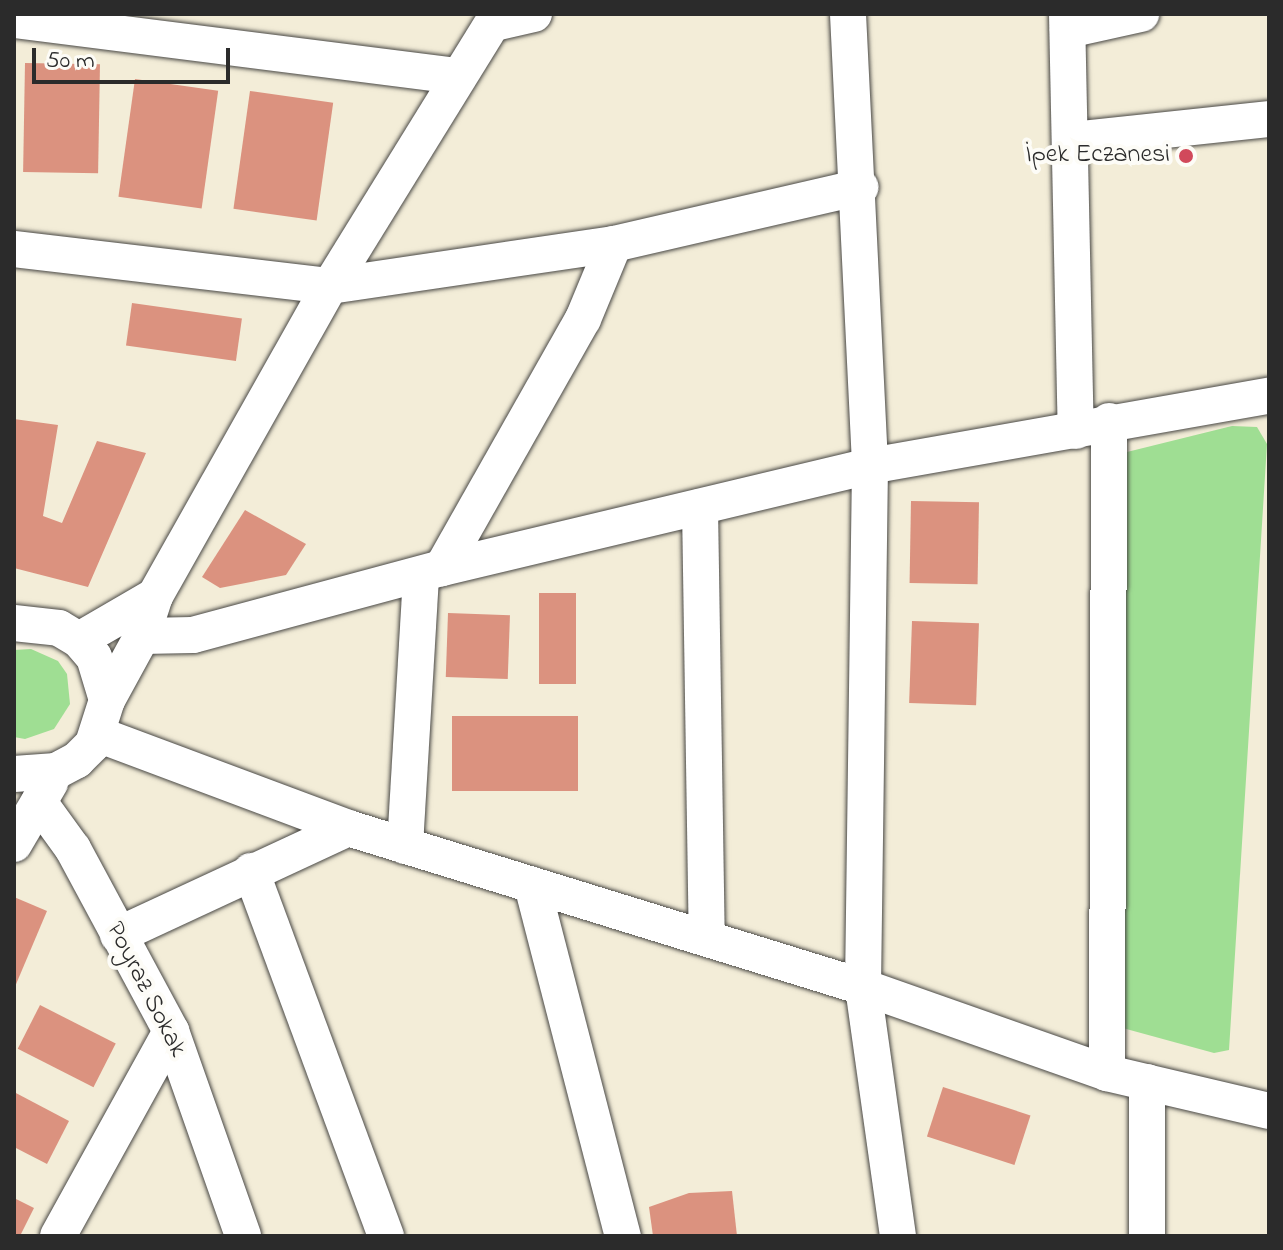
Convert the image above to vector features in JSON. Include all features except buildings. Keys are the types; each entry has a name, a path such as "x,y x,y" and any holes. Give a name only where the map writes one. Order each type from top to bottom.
{"street":[{"path":"14,844 48,787 77,760 102,717 142,636 155,596 330,286 457,76 496,18 534,14"},
{"path":"848,14 860,187 870,466 863,987 898,1236"},
{"path":"1107,1073 1093,426 1072,140 1068,22 1141,14"},
{"path":"14,20 457,76"},
{"path":"1072,140 1269,119"},
{"path":"14,249 330,286 614,244 860,187"},
{"path":"405,846 431,572 583,319 614,244"},
{"path":"142,636 193,635 431,572 870,466 1269,396"},
{"path":"700,507 707,938"},
{"path":"79,640 155,596"},
{"path":"16,619 59,628 79,640 94,657 102,717"},
{"path":"102,717 348,828 863,987 1107,1073 1268,1102"},
{"path":"14,774 48,787"},
{"name":"Poyraz Sokak","path":"48,787 73,849 171,1031 243,1236"},
{"path":"118,935 348,828"},
{"path":"251,871 386,1236"},
{"path":"532,885 623,1236"},
{"path":"58,1236 171,1031"},
{"path":"1147,1082 1147,1236"}],"green space":[{"path":"1232,426 1257,427 1267,444 1229,1050 1214,1053 1119,1027 1127,452"},
{"path":"31,649 58,661 67,674 70,704 54,729 25,739 14,737 14,650"}],"place":[{"name":"İpek Eczanesi","path":"1186,156"}]}
